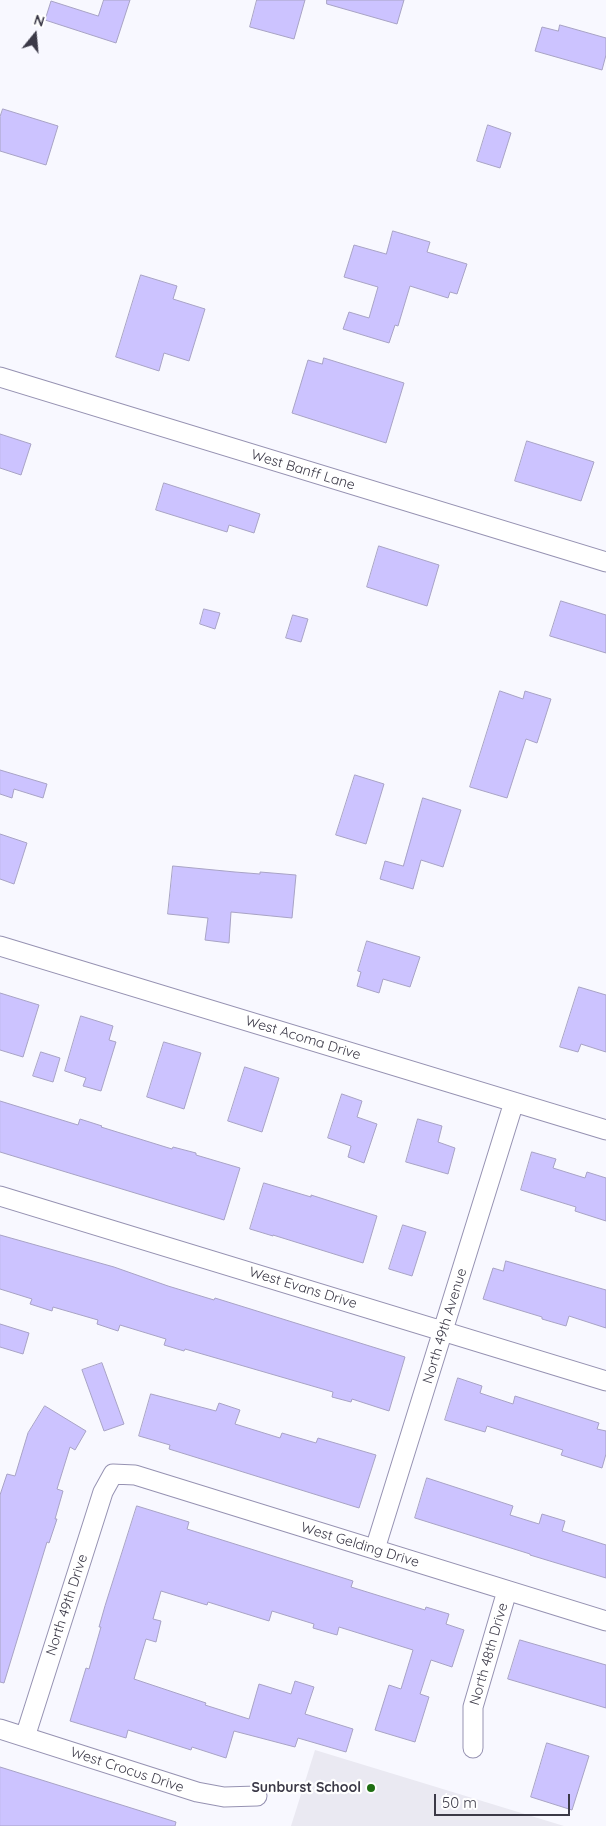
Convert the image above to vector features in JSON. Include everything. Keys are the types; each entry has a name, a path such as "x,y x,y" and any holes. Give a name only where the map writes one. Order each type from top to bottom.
{"street":[{"name":"West Banff Lane","path":"0,377 606,562"},
{"name":"West Acoma Drive","path":"0,946 606,1130"},
{"name":"North 49th Avenue","path":"375,1549 514,1102"},
{"name":"West Evans Drive","path":"0,1196 606,1381"},
{"name":"West Gelding Drive","path":"113,1474 135,1475 606,1621"},
{"name":"North 49th Drive","path":"25,1737 103,1492 113,1474"},
{"name":"North 48th Drive","path":"473,1748 473,1708 507,1591"},
{"name":"West Crocus Drive","path":"0,1729 196,1792 224,1797 257,1796"}],"shaded area":[{"name":"Sunburst School","path":"315,1750 564,1826 291,1826"}],"building":[{"path":"104,0 130,0 116,43 45,20 51,1 98,16"},
{"path":"257,0 305,0 294,39 250,27"},
{"path":"327,0 404,0 397,24 327,4"},
{"path":"560,25 606,38 606,55 602,70 535,51 542,27 558,31"},
{"path":"3,109 58,126 46,165 0,151 0,117"},
{"path":"488,125 511,133 500,168 477,161"},
{"path":"393,231 430,242 427,252 467,264 457,294 450,292 448,298 410,286 398,326 395,325 389,343 343,329 349,312 369,318 378,287 344,277 354,245 386,254"},
{"path":"141,275 177,286 173,299 205,309 189,361 164,353 159,371 116,357"},
{"path":"324,358 404,383 386,443 292,413 308,360 322,364"},
{"path":"0,434 31,444 21,475 0,468"},
{"path":"527,441 594,462 581,501 515,481"},
{"path":"164,483 260,514 254,533 229,525 227,532 156,510"},
{"path":"379,546 439,565 427,606 367,587"},
{"path":"561,601 606,615 606,653 550,636"},
{"path":"204,609 220,613 215,629 200,624"},
{"path":"293,615 308,619 301,642 286,638"},
{"path":"500,691 523,699 525,691 551,699 537,743 526,739 507,798 470,787"},
{"path":"0,770 47,784 43,798 14,789 12,798 0,794"},
{"path":"355,775 384,784 366,844 336,835"},
{"path":"423,798 461,810 443,867 421,860 413,889 380,879 385,861 403,866"},
{"path":"0,834 27,843 14,884 0,879"},
{"path":"173,866 260,874 260,872 296,875 292,918 231,912 229,943 205,940 208,918 168,914"},
{"path":"367,941 420,957 410,987 383,979 379,993 357,986 361,972 358,971"},
{"path":"579,987 606,995 606,1052 581,1044 578,1052 560,1047"},
{"path":"0,993 39,1005 23,1057 0,1050"},
{"path":"81,1016 113,1026 109,1040 116,1042 101,1091 83,1086 86,1078 65,1071"},
{"path":"164,1042 201,1053 184,1109 147,1097"},
{"path":"41,1052 60,1058 53,1082 33,1076"},
{"path":"245,1067 279,1078 262,1132 228,1121"},
{"path":"342,1094 362,1101 357,1117 377,1124 364,1163 348,1157 351,1146 328,1138"},
{"path":"0,1101 78,1125 80,1119 172,1149 173,1147 196,1153 196,1155 240,1168 224,1220 0,1152"},
{"path":"418,1119 442,1126 438,1142 455,1148 448,1174 406,1162"},
{"path":"532,1152 556,1159 553,1168 585,1178 587,1172 606,1178 606,1221 575,1211 576,1207 521,1190"},
{"path":"264,1183 311,1197 311,1195 377,1216 363,1263 250,1229"},
{"path":"403,1225 426,1232 412,1276 389,1269"},
{"path":"0,1235 114,1267 168,1286 214,1300 215,1298 405,1357 389,1411 352,1399 351,1402 332,1397 333,1392 185,1349 184,1351 164,1345 166,1339 120,1325 118,1331 97,1324 98,1320 53,1307 52,1311 30,1304 32,1299 0,1289"},
{"path":"506,1261 606,1290 606,1328 569,1316 566,1326 483,1299 493,1268 503,1271"},
{"path":"0,1324 29,1333 23,1354 0,1347"},
{"path":"102,1363 124,1424 104,1431 82,1370"},
{"path":"458,1378 482,1386 480,1393 513,1404 515,1396 599,1423 597,1429 606,1431 606,1454 602,1468 561,1455 563,1450 487,1426 485,1432 445,1420"},
{"path":"151,1394 216,1411 219,1403 240,1410 235,1424 280,1438 282,1433 316,1443 318,1438 376,1455 359,1508 169,1449 170,1445 139,1436"},
{"path":"45,1406 86,1431 75,1450 70,1447 57,1489 63,1491 55,1519 57,1519 49,1543 47,1542 4,1683 0,1682 0,1495 7,1474 15,1476 28,1433"},
{"path":"427,1478 513,1506 510,1515 539,1524 542,1514 565,1521 562,1531 606,1545 606,1578 415,1518"},
{"path":"137,1506 189,1522 187,1529 353,1581 351,1587 425,1610 426,1607 449,1614 446,1624 464,1630 452,1667 431,1660 420,1694 429,1697 415,1742 375,1730 389,1685 401,1689 413,1650 339,1627 337,1635 313,1628 314,1624 272,1611 269,1621 208,1602 207,1605 161,1591 153,1619 161,1621 156,1642 146,1639 134,1679 249,1719 259,1684 291,1694 295,1681 314,1687 305,1714 353,1729 346,1752 298,1738 295,1747 234,1731 226,1758 192,1747 191,1750 128,1730 126,1738 70,1721 86,1668 89,1669 105,1606"},
{"path":"520,1640 606,1665 606,1708 508,1679"},
{"path":"547,1743 589,1756 572,1810 531,1797"},
{"path":"0,1767 176,1822 175,1826 0,1826"}],"place":[{"name":"Sunburst School","path":"371,1788"}]}
